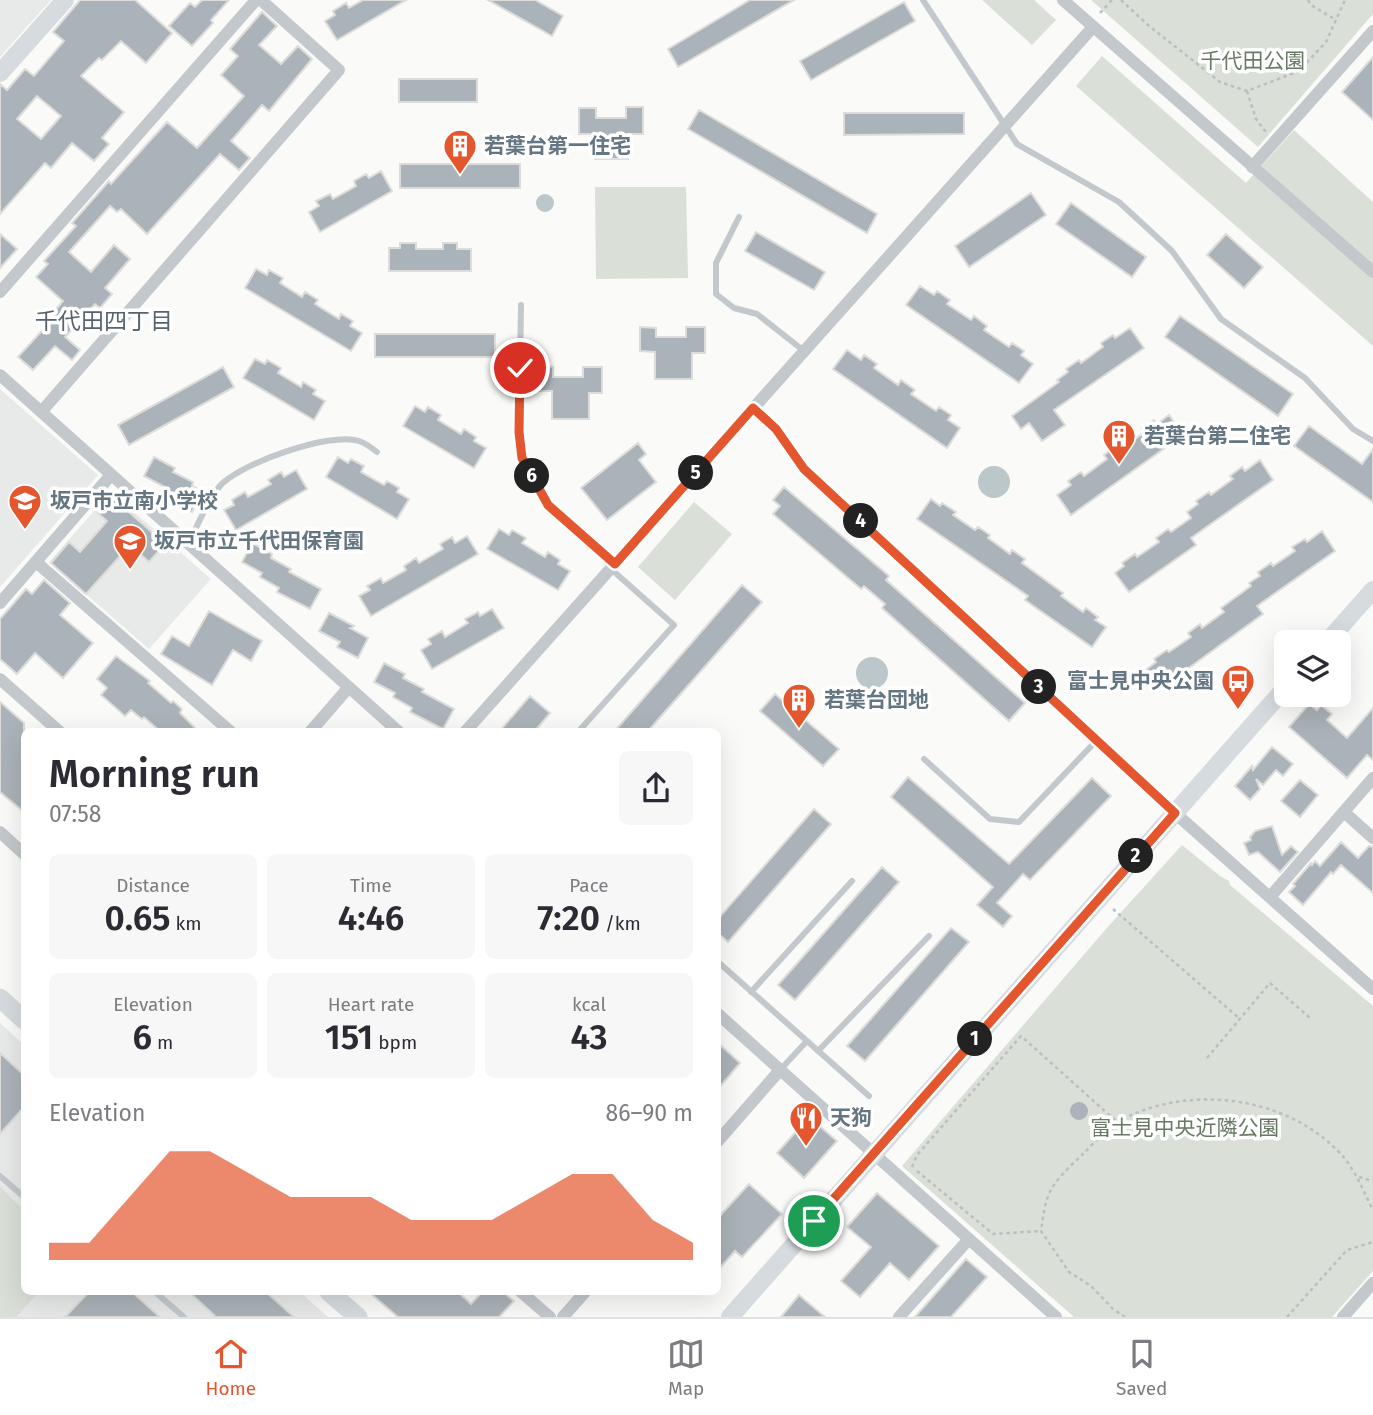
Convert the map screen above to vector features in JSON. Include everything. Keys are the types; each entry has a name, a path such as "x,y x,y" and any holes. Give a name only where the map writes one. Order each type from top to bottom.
{"main road":[{"path":"0,999 21,1017"},
{"path":"338,1295 358,1317"}],"street":[{"path":"0,73 65,0"},
{"path":"0,292 258,0 339,70 42,411"},
{"path":"1063,0 1373,272"},
{"path":"470,728 1092,26"},
{"path":"1252,167 1373,31"},
{"path":"0,375 395,728"},
{"path":"753,408 776,429 804,469 1175,813 1373,989"},
{"path":"0,603 111,475"},
{"path":"36,562 226,728"},
{"path":"1337,630 1373,590"},
{"path":"0,679 55,728"},
{"path":"313,728 349,687"},
{"path":"730,1317 1274,701"},
{"path":"1270,897 1373,778"},
{"path":"1344,812 1373,838"},
{"path":"0,832 21,851"},
{"path":"721,1017 1056,1317"},
{"path":"721,1138 780,1070"},
{"path":"899,1317 969,1239"},
{"path":"1343,1317 1371,1289"},
{"path":"524,1295 550,1317"},
{"path":"562,1317 582,1295"}],"lane":[{"path":"923,0 1017,144 1119,202 1172,251 1221,319 1305,378 1353,429 1373,441"},
{"path":"739,217 716,263 716,294 734,308 757,314 804,351"},
{"path":"521,305 519,432 522,458 548,505 674,625 582,728"},
{"path":"188,543 220,486 244,469 303,445 316,443 358,440 377,452"},
{"path":"924,759 990,818 1018,822 1097,741"},
{"path":"751,992 852,881"},
{"path":"818,1051 929,936"},
{"path":"721,965 869,1096"},
{"path":"780,1070 807,1041"},
{"path":"0,1176 21,1194"},
{"path":"158,1295 184,1317"}],"path":[{"path":"1092,26 1112,0"},
{"path":"1121,0 1220,82 1247,91 1299,71 1326,42 1345,0"},
{"path":"1308,0 1311,5 1336,20"},
{"path":"1247,91 1256,119 1275,142"},
{"path":"1100,898 1240,1019"},
{"path":"1207,1058 1270,983 1310,1018"},
{"path":"1041,1231 993,1234 911,1166 917,1155 1021,1036 1117,1122"},
{"path":"1125,1317 1113,1309 1091,1286 1069,1272 1041,1231 1049,1194 1065,1172 1117,1122 1148,1108 1180,1100 1223,1099 1261,1107 1301,1122 1338,1150 1358,1177 1373,1210"},
{"path":"1358,1177 1373,1181"},
{"path":"1287,1317 1347,1250 1373,1242"}],"shaded area":[{"path":"0,0 51,0 0,57"},
{"path":"541,194 549,194 554,203 552,210 541,212 536,207 536,199"},
{"name":"坂戸市立南小学校","path":"0,389 98,475 0,587"},
{"path":"994,466 1005,471 1010,482 1005,493 994,498 983,493 978,482 983,471"},
{"name":"坂戸市立千代田保育園","path":"111,492 211,579 149,649 49,562"},
{"path":"872,657 883,662 888,673 883,684 872,689 861,684 856,673 861,662"},
{"path":"0,1023 21,1042 21,1295 303,1295 328,1317 0,1317"}],"green space":[{"path":"982,0 1034,0 1056,20 1032,45"},
{"name":"千代田公園","path":"1091,0 1373,0 1373,14 1258,147"},
{"path":"1102,56 1246,183 1294,130 1373,202 1373,346 1076,86"},
{"path":"595,187 686,187 688,278 596,279"},
{"path":"694,502 732,534 675,600 638,567"},
{"name":"富士見中央近隣公園","path":"1182,845 1229,881 1230,885 1373,1006 1373,1271 1332,1317 1074,1317 902,1166"},
{"path":"0,1187 21,1207 21,1295 36,1295 16,1317 0,1317"}],"building":[{"path":"80,0 135,0 172,33 146,63 121,41 81,76 124,112 102,138 109,144 94,161 72,143 51,168 45,163 0,214 0,84 7,90 25,69 34,76 64,41 53,32","holes":["37,96 61,116 41,139 17,119"]},
{"path":"202,0 229,0 192,46 169,26 190,3 195,7"},
{"path":"363,0 406,0 337,40 325,21 335,15 333,11 346,3 349,8"},
{"path":"488,0 535,0 563,16 552,36"},
{"path":"750,0 794,0 678,67 668,49"},
{"path":"904,2 915,21 811,80 800,61"},
{"path":"262,12 277,26 259,45 281,64 298,46 312,59 269,111 262,105 231,141 250,158 239,170 220,154 147,234 121,209 117,212 110,206 69,252 91,272 114,245 130,259 105,288 112,294 100,308 95,304 65,337 80,350 72,360 55,346 33,370 18,357 50,322 47,320 63,301 36,277 48,264 44,261 76,226 72,223 109,181 111,184 167,122 197,148 244,96 221,75 238,56 230,49"},
{"path":"1373,57 1373,120 1342,92"},
{"path":"399,79 477,79 477,102 399,102"},
{"path":"626,107 643,107 643,134 628,134 628,159 595,159 595,134 579,134 579,108 596,108 596,118 626,118"},
{"path":"699,110 877,214 867,233 688,129"},
{"path":"844,113 964,113 964,134 844,135"},
{"name":"若葉台第一住宅","path":"400,164 520,164 520,188 400,188"},
{"path":"381,171 392,191 320,232 309,212 319,206 316,201 330,194 333,199 356,186 354,181 366,174 369,178"},
{"path":"1031,193 1046,215 969,267 955,246"},
{"path":"1071,203 1146,257 1132,277 1056,224"},
{"path":"756,232 825,272 814,290 745,251"},
{"path":"0,234 17,249 0,268"},
{"path":"1226,234 1263,267 1244,288 1207,255"},
{"path":"400,243 416,243 416,249 443,249 443,243 457,243 457,249 471,249 471,271 389,271 389,248 400,248"},
{"path":"256,269 267,275 269,270 283,278 280,283 302,297 305,292 318,300 315,304 339,319 341,314 353,321 350,326 362,333 351,351 245,288"},
{"path":"920,286 934,295 937,291 950,300 947,304 971,320 974,316 987,326 984,330 1009,347 1012,343 1024,351 1021,355 1033,364 1019,383 906,305"},
{"path":"1180,316 1293,394 1278,416 1165,337"},
{"path":"640,327 656,328 656,337 686,337 686,327 705,327 705,353 692,353 692,379 655,379 655,352 640,351"},
{"path":"1130,328 1144,348 1054,410 1065,425 1042,441 1029,423 1021,429 1012,416 1059,382 1057,380 1068,372 1066,369 1079,360 1081,363 1103,347 1101,343 1113,335 1115,338"},
{"path":"375,334 495,334 495,357 375,357"},
{"path":"847,350 861,360 864,355 877,364 874,368 898,385 901,380 915,390 911,394 936,411 939,407 951,415 948,420 960,428 947,448 833,369"},
{"path":"255,359 265,364 267,360 281,368 278,373 301,387 303,382 316,390 313,394 325,401 314,420 243,378"},
{"path":"223,367 234,387 129,445 118,425"},
{"path":"537,367 553,367 553,377 583,377 583,367 602,367 602,393 589,393 589,419 552,419 552,391 537,391"},
{"path":"415,406 425,412 428,407 441,415 438,420 461,434 464,429 476,437 474,441 486,448 474,468 403,426"},
{"name":"若葉台第二住宅","path":"1169,415 1183,435 1071,515 1057,495 1071,485 1068,481 1081,472 1084,476 1107,459 1104,455 1118,445 1121,449 1145,432 1142,428 1154,420 1157,424"},
{"path":"1309,426 1362,464 1373,449 1373,502 1294,446"},
{"path":"638,443 646,454 639,460 656,482 607,520 581,488"},
{"path":"154,457 175,468 173,472 193,482 192,486 202,491 192,512 180,505 182,501 162,491 165,487 144,476"},
{"path":"338,457 348,463 351,459 364,466 361,472 384,485 387,481 399,488 397,492 409,499 397,519 326,477"},
{"path":"1260,460 1273,480 1191,538 1196,545 1129,592 1115,573 1124,566 1122,563 1135,554 1137,557 1159,542 1156,538 1168,529 1171,532 1191,518 1187,512 1198,504 1196,501 1209,492 1211,495 1233,479 1230,476 1242,467 1245,471"},
{"path":"296,470 307,489 236,530 224,510 234,505 232,500 245,492 248,497 271,484 268,480 281,472 284,477"},
{"path":"784,487 889,576 886,580 1025,703 1009,721 882,608 885,604 864,586 861,589 773,514 780,506 773,500"},
{"path":"112,497 165,544 149,562 130,545 86,594 51,563 69,542 80,552 107,521 98,513"},
{"path":"931,499 956,512 953,515 975,530 978,527 990,535 988,538 1010,554 1012,550 1025,559 1022,563 1063,593 1061,596 1083,612 1086,608 1098,617 1095,620 1106,627 1092,647 1025,600 1028,596 917,519"},
{"path":"499,529 509,535 512,530 526,538 522,543 545,557 548,552 560,560 558,564 570,571 558,590 487,549"},
{"path":"1322,531 1335,551 1257,606 1263,614 1161,688 1147,669 1156,662 1154,659 1191,637 1188,633 1200,624 1202,628 1224,612 1221,608 1251,586 1249,583 1260,576 1258,572 1271,563 1273,566 1295,551 1292,547 1305,539 1307,542"},
{"path":"467,536 478,554 371,616 359,596 370,590 367,586 381,578 383,583 406,570 404,566 416,558 419,563 443,549 440,544 452,537 455,543"},
{"path":"252,543 272,554 271,558 291,569 289,572 321,589 310,609 277,592 279,588 260,577 262,573 242,562"},
{"path":"44,580 70,603 60,615 93,643 63,678 35,653 17,674 0,659 0,619 26,589 32,594"},
{"path":"742,585 762,602 651,728 617,728"},
{"path":"492,609 504,628 432,669 421,650 431,644 428,639 442,631 445,637 468,623 465,619 478,612 480,616"},
{"path":"209,611 262,641 251,661 233,650 212,685 161,654 172,636 189,646"},
{"path":"329,613 354,626 350,628 368,638 358,658 337,647 340,642 319,631"},
{"path":"116,656 150,681 148,683 171,703 173,701 182,709 180,713 195,728 156,728 131,710 125,716 101,695 107,688 97,679"},
{"path":"384,663 405,674 403,678 424,689 422,692 454,709 441,728 410,712 412,708 393,697 395,693 374,682"},
{"name":"若葉台団地","path":"775,694 839,749 823,766 760,711"},
{"path":"530,696 550,713 537,728 502,728"},
{"path":"0,702 24,723 24,728 21,728 21,810 0,792"},
{"path":"1306,707 1317,710 1323,707 1332,714 1327,720 1347,738 1373,708 1373,760 1367,755 1347,778 1289,727"},
{"path":"1272,747 1293,764 1283,776 1276,770 1263,785 1256,779 1260,789 1250,800 1235,786"},
{"path":"908,777 1009,864 1092,778 1111,796 1030,880 1023,874 997,903 1012,916 1003,927 977,905 993,887 891,797"},
{"path":"1300,780 1318,795 1300,817 1281,801"},
{"path":"814,809 831,824 728,942 721,936 721,916"},
{"path":"1272,826 1282,855 1291,846 1298,852 1280,872 1258,852 1249,855 1244,843 1251,840 1250,837 1255,831"},
{"path":"1341,842 1358,858 1369,846 1373,847 1373,893 1341,865 1333,874 1331,872 1303,905 1289,892 1295,886 1293,884 1311,863 1312,865 1315,861 1320,866"},
{"path":"882,867 899,882 795,1000 778,985"},
{"path":"951,928 969,942 865,1061 847,1046"},
{"path":"721,1046 740,1063 721,1085"},
{"path":"0,1053 21,1072 21,1110 0,1134"},
{"path":"1079,1101 1086,1104 1089,1111 1086,1118 1079,1121 1072,1118 1069,1111 1072,1104"},
{"path":"809,1117 837,1141 804,1178 777,1153"},
{"path":"749,1184 782,1214 742,1257 735,1251 721,1267 721,1215"},
{"path":"877,1193 939,1246 909,1280 890,1263 860,1297 841,1281 871,1247 847,1227"},
{"path":"966,1259 987,1277 951,1317 915,1317"},
{"path":"86,1295 135,1295 160,1317 65,1317"},
{"path":"192,1295 269,1295 294,1317 216,1317"},
{"path":"372,1295 461,1295 471,1304 479,1295 507,1295 514,1301 499,1317 398,1317"},
{"path":"799,1295 825,1317 781,1317"}],"place":[{"name":"若葉台第一住宅","path":"460,176"},
{"name":"若葉台第二住宅","path":"1119,466"},
{"name":"坂戸市立南小学校","path":"25,531"},
{"name":"坂戸市立千代田保育園","path":"130,571"},
{"name":"富士見中央公園","path":"1238,711"},
{"name":"若葉台団地","path":"799,730"},
{"name":"天狗","path":"806,1148"}],"district":[{"name":"千代田四丁目","path":"104,321"}],"route":[{"path":"520,368 519,432 522,458 548,505 615,564 753,408 776,429 804,469 1175,813 814,1221"}]}
